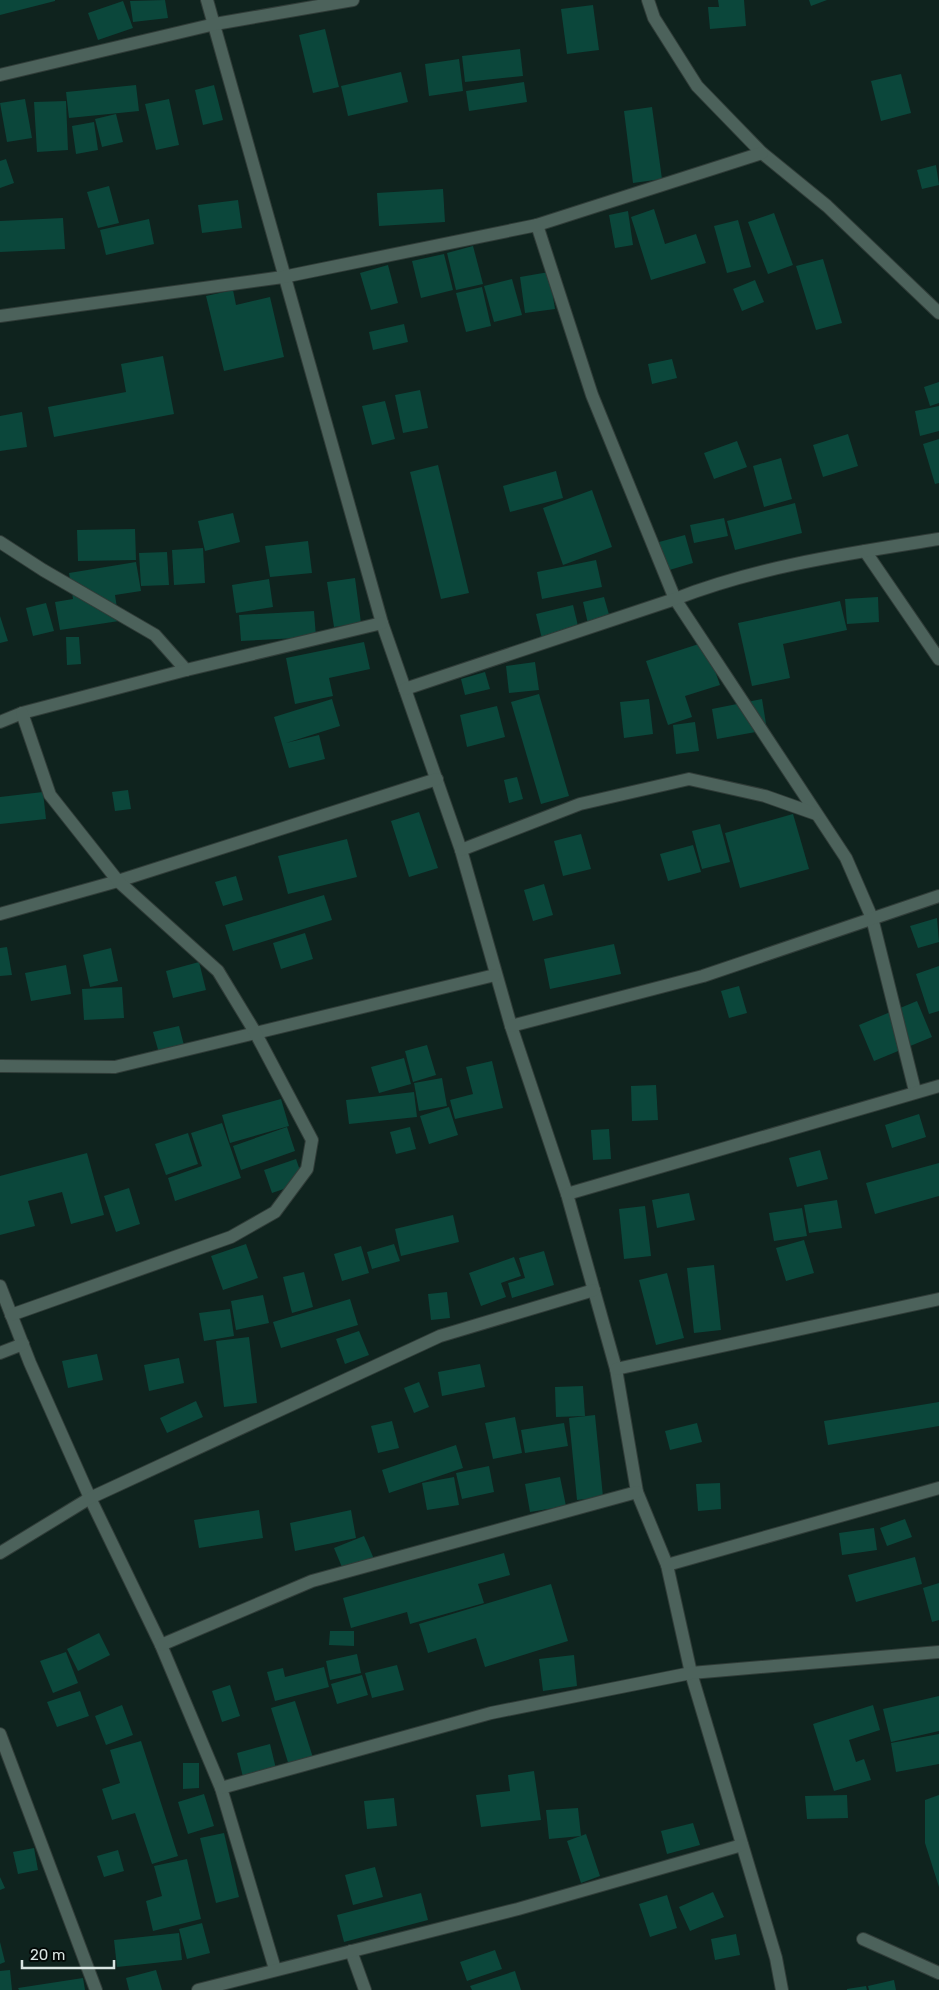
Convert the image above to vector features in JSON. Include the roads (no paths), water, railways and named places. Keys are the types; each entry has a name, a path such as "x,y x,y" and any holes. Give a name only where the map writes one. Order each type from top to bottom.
{"street":[{"path":"207,0 283,277 382,623 461,850 495,975 567,1194 616,1370 638,1492 667,1565 692,1673 776,1958 782,1990"},
{"path":"0,75 215,24 353,0"},
{"path":"648,0 654,18 697,86 762,153 827,206 939,313"},
{"path":"0,316 283,277 537,225 762,153"},
{"path":"537,225 592,395 675,599 846,858 872,918 915,1091"},
{"path":"405,689 675,599 716,583 864,551 939,539"},
{"path":"0,542 43,570 156,634 186,670"},
{"path":"864,551 939,659"},
{"path":"0,722 22,713 186,670 382,623"},
{"path":"11,1315 231,1237 275,1212 307,1169 312,1140 255,1032 218,970 118,881 50,795 22,713"},
{"path":"0,914 118,881 437,780"},
{"path":"461,850 580,804 689,780 765,796 816,814"},
{"path":"511,1026 702,976 939,896"},
{"path":"0,1066 115,1067 495,975"},
{"path":"567,1194 786,1132 915,1091 939,1086"},
{"path":"0,1286 90,1498 161,1646 221,1788 275,1969"},
{"path":"0,1553 90,1498 440,1336 594,1290"},
{"path":"616,1370 939,1299"},
{"path":"0,1353 23,1344"},
{"path":"667,1565 939,1488"},
{"path":"161,1646 312,1581 638,1492"},
{"path":"221,1788 491,1713 692,1673 939,1652"},
{"path":"0,1734 4,1756 96,1990"},
{"path":"198,1990 518,1909 742,1845"},
{"path":"862,1940 939,1974"},
{"path":"351,1951 365,1990"}]}
